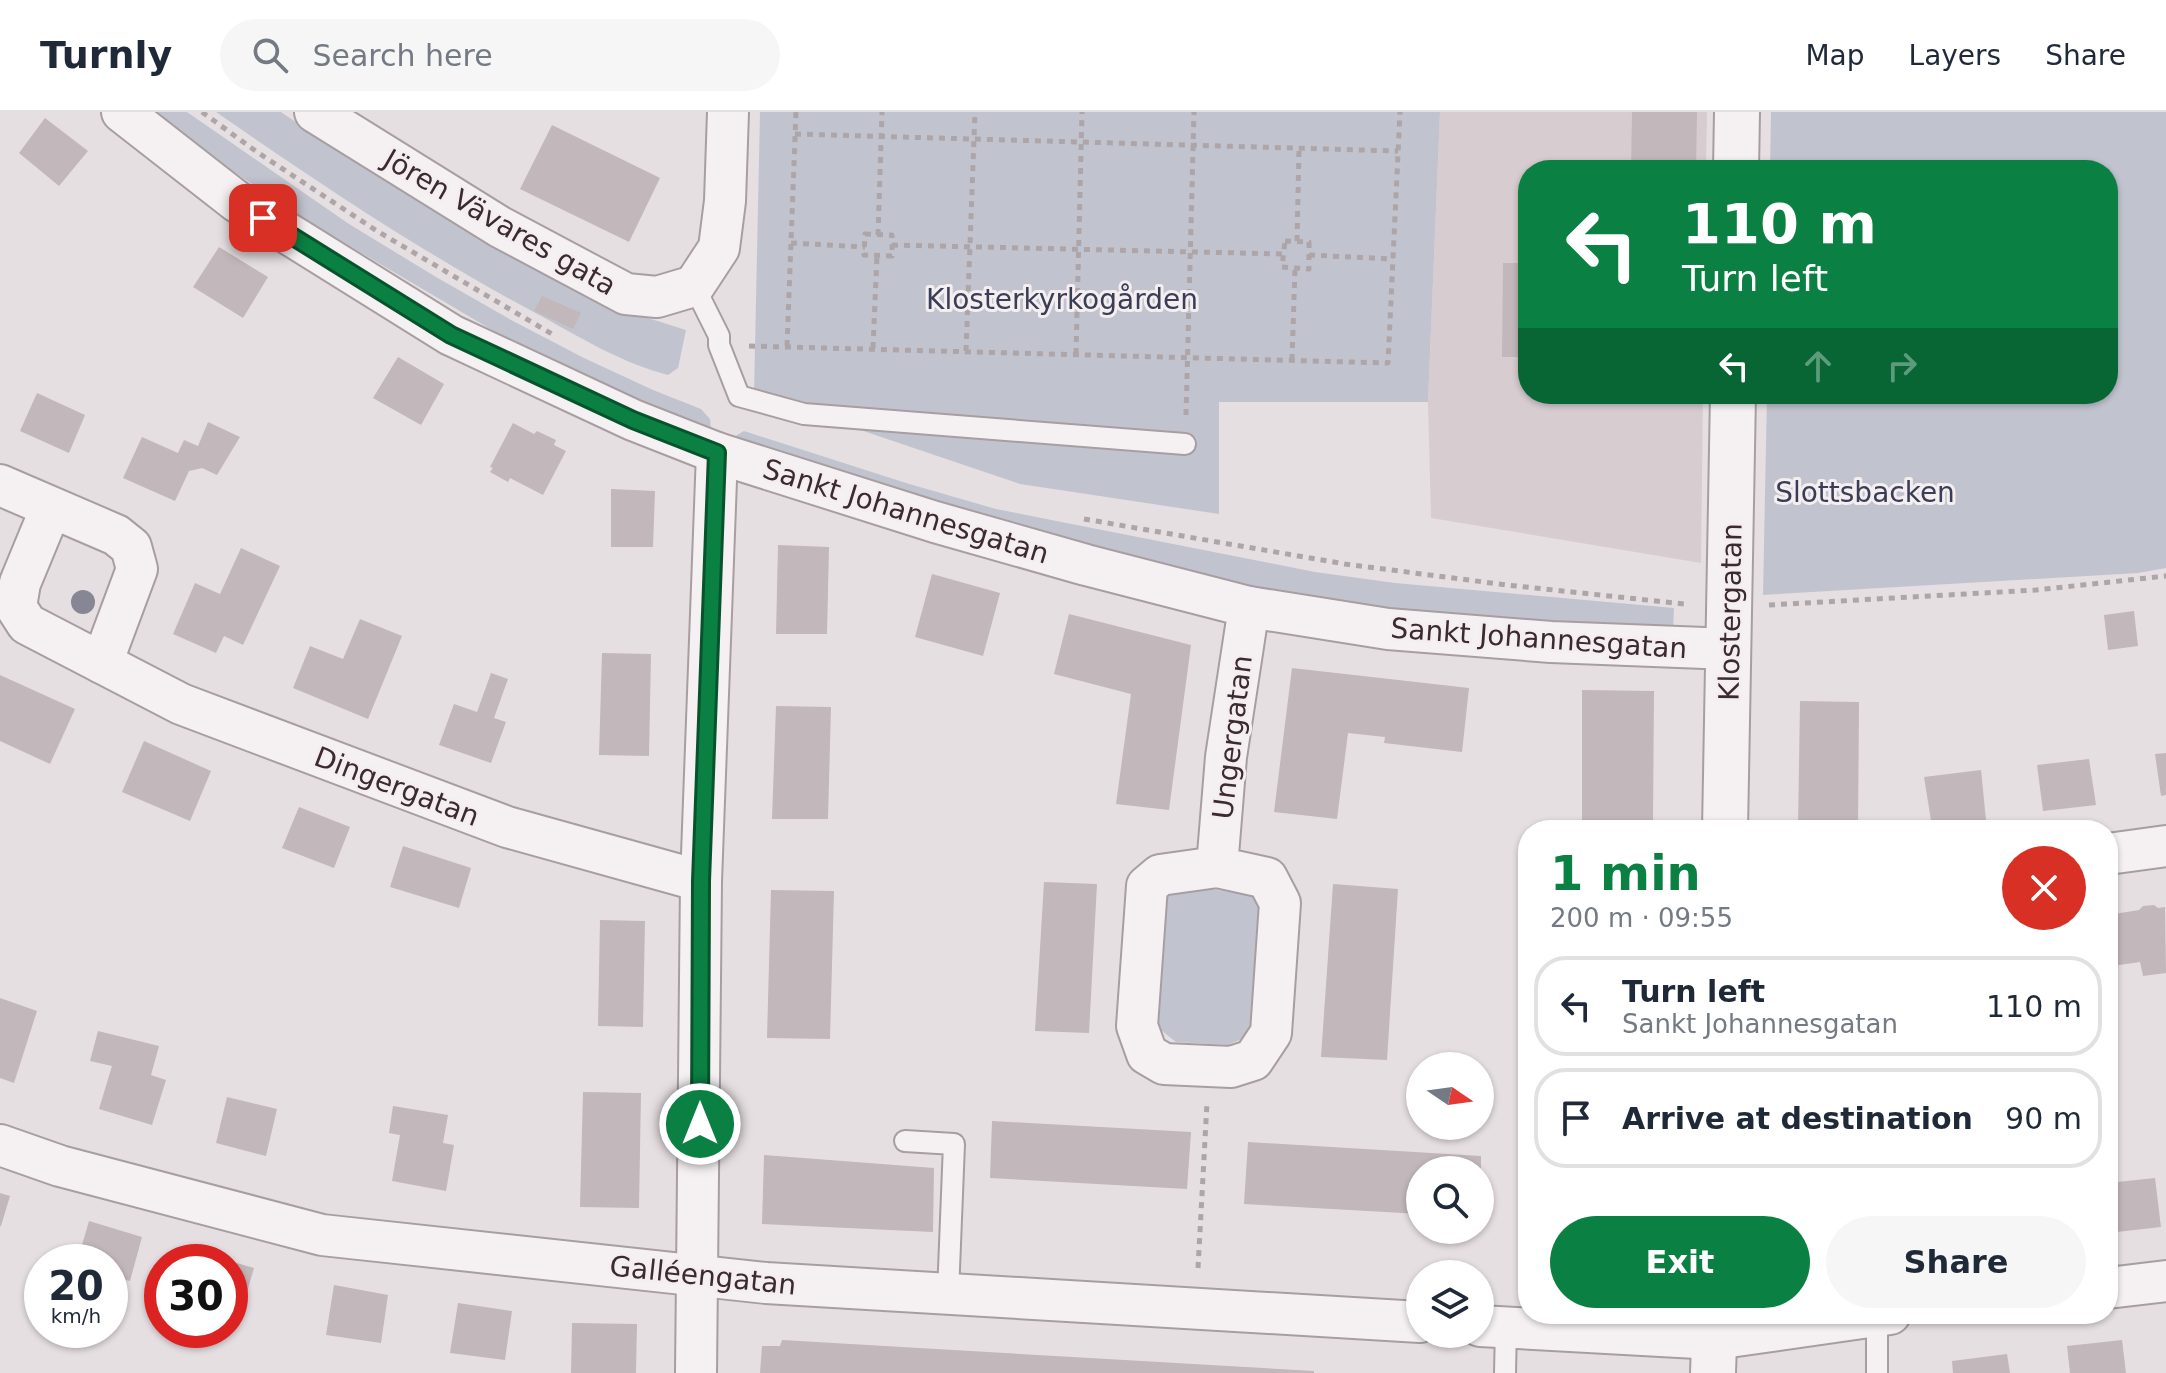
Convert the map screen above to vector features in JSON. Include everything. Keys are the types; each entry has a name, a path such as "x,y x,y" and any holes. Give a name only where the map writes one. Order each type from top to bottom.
{"street":[{"name":"Sankt Johannesgatan","path":"122,112 236,201 451,335 633,420 717,453 950,526 1249,607 1388,629 1551,642 1730,629"},
{"name":"Jören Vävares gata","path":"315,112 500,227 626,294 657,297 694,286"},
{"path":"694,286 719,248 725,201 728,112"},
{"path":"1736,160 1737,112"},
{"name":"Klostergatan","path":"1725,820 1733,404"},
{"path":"696,1373 701,881 717,453"},
{"path":"0,485 116,535 131,547 137,569 102,663"},
{"name":"Dingergatan","path":"51,508 20,583 16,607 27,624 181,704 507,827 701,881"},
{"name":"Ungergatan","path":"1217,867 1226,757 1249,607"},
{"path":"2118,853 2166,846"},
{"path":"1217,867 1267,878 1280,903 1271,1033 1253,1060 1231,1067 1164,1064 1147,1054 1137,1026 1147,886 1160,875 1217,867"},
{"name":"Galléengatan","path":"0,1145 60,1166 322,1235 766,1283 1406,1321"},
{"path":"2118,1287 2166,1281"},
{"path":"1494,1326 1715,1342 1827,1324"}],"lane":[{"path":"694,286 719,336 719,345 739,396 804,414 1185,444"},
{"path":"905,1141 954,1144 948,1294"},
{"path":"1877,1373 1882,1324"},
{"path":"1494,1330 1505,1373"}],"path":[{"path":"202,112 377,231 561,338"},
{"path":"787,346 796,112"},
{"path":"878,235 882,112"},
{"path":"966,351 975,112"},
{"path":"1076,354 1082,112"},
{"path":"1185,444 1194,112"},
{"path":"719,345 1388,363 1400,112"},
{"path":"795,134 1398,151"},
{"path":"1297,241 1299,149"},
{"path":"865,234 892,235 892,245 892,256 864,255 865,234"},
{"path":"1285,241 1297,241 1309,242 1309,269 1282,267 1285,241"},
{"path":"791,243 865,247"},
{"path":"892,245 1283,254"},
{"path":"873,348 877,255"},
{"path":"1309,255 1393,259"},
{"path":"1292,360 1295,268"},
{"path":"1079,518 1345,564 1507,585 1730,629 1749,610 1774,604 2036,590 2166,576"},
{"path":"1196,1308 1209,1066"}],"shaded area":[{"path":"1440,112 1707,112 1706,160 1518,160 1518,404 1703,404 1701,563 1431,518 1428,402"}],"green space":[{"path":"154,112 187,112 349,224 436,277 584,358 701,409 710,419 711,430 646,408 528,351 324,231 223,165"},
{"path":"216,112 281,112 481,238 613,307 686,330 678,368 668,375 635,364 499,293 376,219"},
{"name":"Klosterkyrkogården","path":"760,112 1440,112 1428,402 1219,402 1219,514 1020,484 754,394"},
{"name":"Slottsbacken","path":"1771,112 2166,112 2166,568 2138,573 1763,595 1767,404 2118,404 2118,160 1770,160"},
{"path":"744,431 996,509 1315,572 1395,583 1674,608 1673,631 1467,623 1230,587 935,508 732,438"},
{"path":"1198,887 1254,896 1264,917 1252,1035 1227,1045 1176,1042 1151,1022 1158,904 1173,889"}],"building":[{"path":"1632,112 1697,112 1696,160 1631,160"},
{"path":"45,118 88,151 59,186 19,153"},
{"path":"552,125 660,178 629,242 520,189"},
{"path":"219,247 268,277 243,318 193,287"},
{"path":"1503,263 1518,263 1518,357 1502,357"},
{"path":"542,296 581,313 573,329 534,311"},
{"path":"398,357 444,384 421,425 373,398"},
{"path":"37,393 85,415 69,453 20,431"},
{"path":"208,422 240,437 217,475 202,468 189,471 175,501 123,478 142,437 178,453 184,440 198,446"},
{"path":"513,423 534,434 537,431 556,440 554,445 566,451 543,495 510,478 508,482 490,472"},
{"path":"611,489 655,491 653,547 611,547"},
{"path":"778,545 829,547 827,634 776,634"},
{"path":"241,548 280,566 243,645 224,636 216,653 173,634 195,583 220,594"},
{"path":"932,574 1000,593 983,656 915,637"},
{"path":"2134,611 2138,646 2108,650 2104,615"},
{"path":"1069,614 1191,645 1169,810 1116,804 1131,694 1054,674"},
{"path":"360,619 402,636 368,719 293,688 310,646 343,659"},
{"path":"602,653 651,654 649,756 599,755"},
{"path":"1292,668 1469,688 1462,752 1384,743 1385,737 1348,733 1337,819 1274,812"},
{"path":"491,673 508,679 494,718 506,722 491,763 439,745 454,704 477,712"},
{"path":"0,675 75,709 50,764 0,741"},
{"path":"1582,690 1654,691 1653,820 1582,820"},
{"path":"1800,701 1859,702 1858,820 1798,820"},
{"path":"776,706 831,707 828,819 772,819"},
{"path":"144,741 211,771 190,821 122,792"},
{"path":"2166,753 2166,795 2161,796 2155,754"},
{"path":"2089,759 2096,805 2043,811 2037,765"},
{"path":"1981,770 1986,820 1931,820 1924,777"},
{"path":"299,807 350,827 334,868 282,848"},
{"path":"403,846 471,868 459,908 390,887"},
{"path":"1044,882 1097,884 1089,1033 1035,1031"},
{"path":"1333,884 1398,889 1387,1060 1321,1057"},
{"path":"771,890 834,891 830,1039 767,1038"},
{"path":"2143,906 2165,907 2166,973 2143,976 2140,962 2118,965 2118,913 2139,910"},
{"path":"600,920 645,921 643,1027 598,1026"},
{"path":"0,998 37,1011 14,1083 0,1078"},
{"path":"98,1031 159,1046 151,1075 166,1080 152,1125 99,1109 112,1066 90,1061"},
{"path":"583,1092 641,1093 639,1208 580,1207"},
{"path":"227,1097 277,1109 266,1156 216,1143"},
{"path":"393,1106 448,1115 443,1143 454,1145 446,1191 392,1181 400,1135 389,1133"},
{"path":"992,1121 1191,1132 1187,1189 990,1178"},
{"path":"1248,1142 1481,1156 1406,1156 1406,1213 1244,1204"},
{"path":"764,1155 934,1168 933,1232 762,1224"},
{"path":"2155,1178 2161,1227 2118,1232 2118,1182"},
{"path":"0,1193 10,1196 1,1226 0,1226"},
{"path":"89,1221 142,1237 130,1281 128,1244 82,1244"},
{"path":"248,1266 254,1268 248,1289"},
{"path":"334,1285 388,1295 381,1343 326,1335"},
{"path":"458,1303 512,1311 505,1360 450,1353"},
{"path":"572,1323 637,1324 636,1373 571,1373"},
{"path":"782,1340 1314,1373 760,1373 762,1346 780,1346"},
{"path":"2122,1340 2126,1373 2070,1373 2067,1346"},
{"path":"2007,1354 2010,1373 1953,1373 1952,1361"}],"route":[{"path":"263,218 451,335 633,420 717,453 701,881 700,1124"}]}
